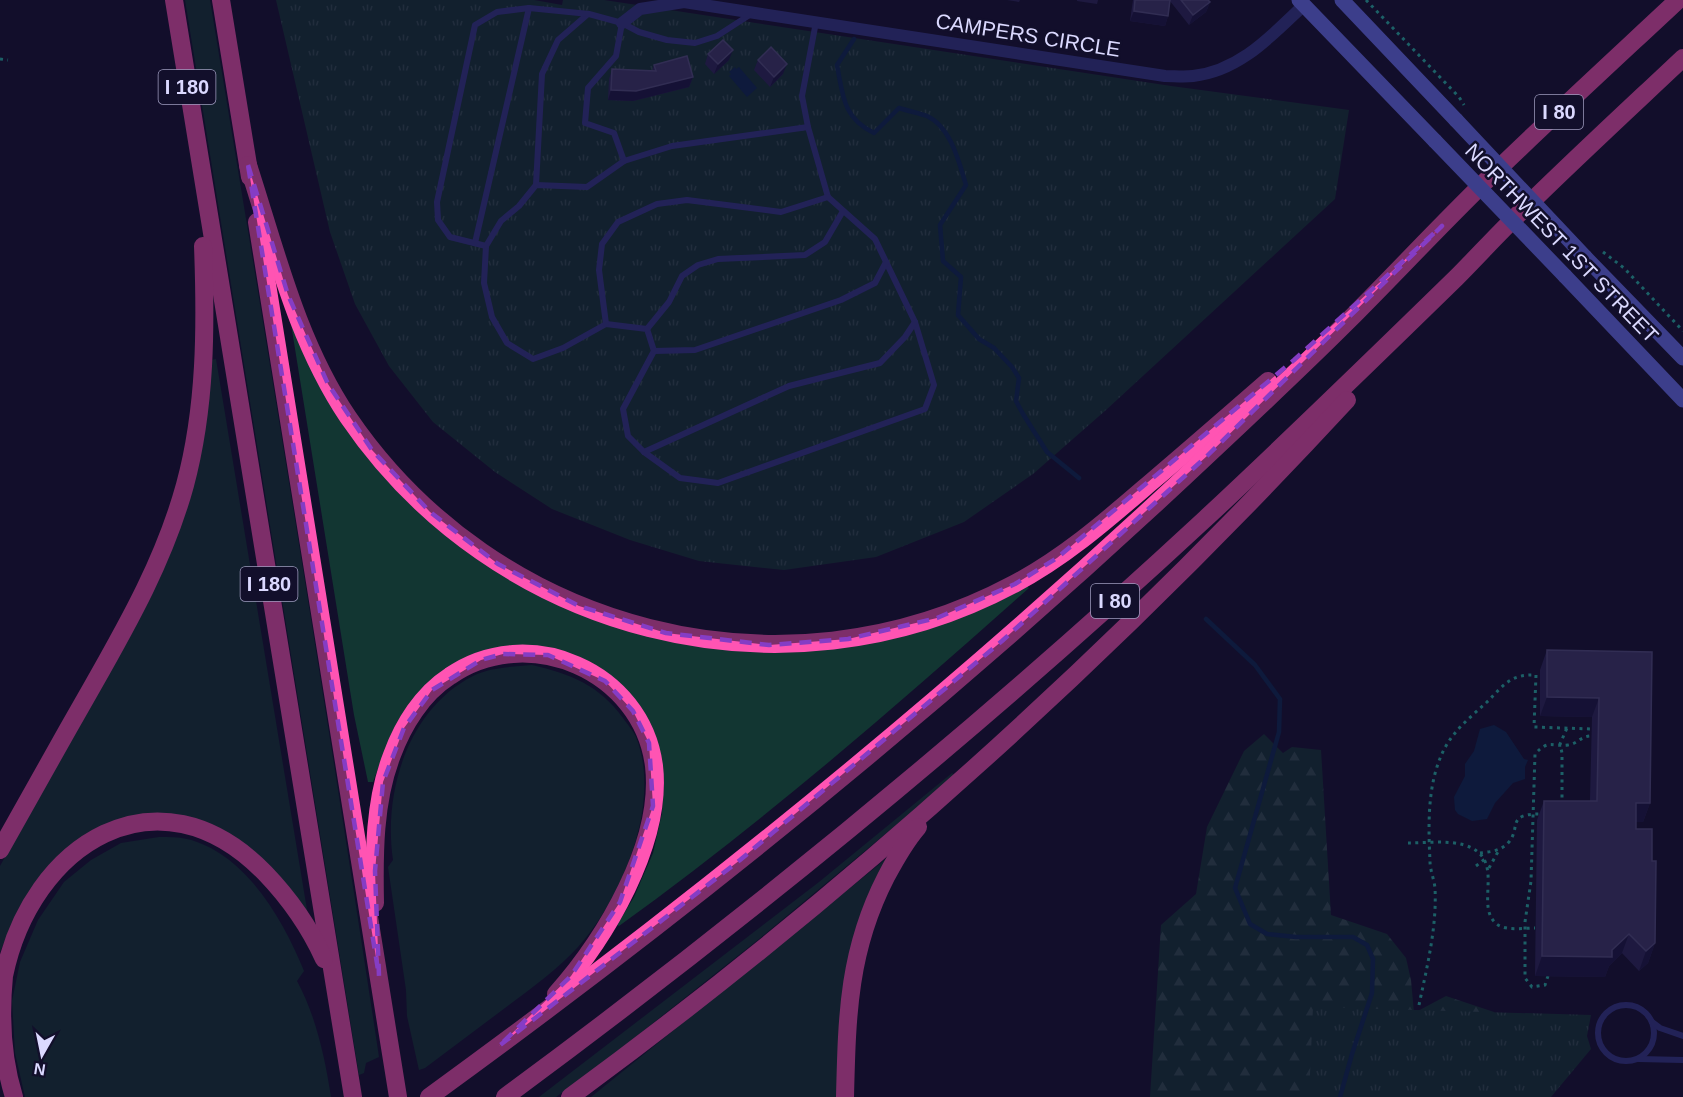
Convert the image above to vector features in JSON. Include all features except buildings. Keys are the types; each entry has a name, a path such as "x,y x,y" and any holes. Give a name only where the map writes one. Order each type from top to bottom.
{"highway":[{"name":"I 180","path":"174,0 352,1089"},
{"name":"I 180","path":"221,0 398,1097"},
{"name":"I 80","path":"429,1097 740,861 1002,641 1207,456 1343,326 1495,173 1678,0"},
{"name":"I 80","path":"505,1097 746,914 995,706 1204,520 1334,398 1527,206 1683,58"},
{"path":"248,165 288,295 306,340 328,384 372,450 430,512 498,564 540,588 579,606 666,633 721,642 759,644 812,643 890,631 937,618 1016,584 1092,533 1276,375 1442,226"},
{"path":"0,849 132,617 172,528 185,485 195,437 204,354 205,290 201,175"},
{"path":"570,1097 724,979 834,890 960,782 1081,670 1287,465 1460,273"},
{"path":"378,976 375,871 378,814 383,782 392,755 404,728 417,708 432,690 449,676 481,660 503,654 548,655 570,661 590,671 619,693 642,727 654,765 654,806 645,841 633,873 620,902 596,942 548,1003 499,1046"},
{"path":"845,1097 848,1004 852,971 862,933 876,897 900,852 913,834 960,782"},
{"path":"14,1097 6,1073 1,1040 4,976 12,948 37,895 58,868 77,849 115,829 143,822 162,821 186,824 222,837 242,851 281,890 303,918 328,968 336,994"}],"main road":[{"name":"NORTHWEST 1ST STREET","path":"1342,0 1683,358"},
{"name":"NORTHWEST 1ST STREET","path":"1304,2 1683,400"}],"street":[{"name":"CAMPERS CIRCLE","path":"622,24 640,9 684,2 1165,76 1193,76 1222,69 1258,48 1304,2"}],"lane":[{"path":"475,243 529,8"},
{"path":"486,246 450,237 438,220 437,202 475,25 497,12 529,8 589,14 667,40 695,43 717,36 752,13"},
{"path":"589,14 558,40 542,74 536,185 519,206 501,221 486,246 484,283 492,317 507,343 533,359 564,348 606,324 647,329"},
{"path":"647,329 654,351 622,410 628,436 644,452 680,477 718,483 924,409 934,385 915,322 875,239 828,197 808,128 802,96 816,22"},
{"path":"622,24 616,56 588,88 585,123 614,134 624,160"},
{"path":"536,185 587,187 624,160 672,146 808,128"},
{"path":"606,324 599,270 602,244 618,222 657,204 687,200 781,212 828,197"},
{"path":"647,329 669,302 682,276 698,265 718,259 805,255 825,242 843,210"},
{"path":"654,351 695,350 841,300 875,283 886,262"},
{"path":"644,452 789,386 880,363 905,337 915,322"},
{"path":"1636,1059 1644,1055 1654,1040 1652,1022 1647,1014 1630,1005 1611,1009 1599,1025 1599,1042 1610,1057 1618,1060 1683,1060"},
{"path":"1652,1022 1660,1028 1683,1036"}],"path":[{"path":"1366,0 1459,96 1465,107"},
{"path":"0,59 8,60"},
{"path":"1600,250 1624,268 1683,331"},
{"path":"1419,1005 1430,954 1433,924 1435,886 1430,861 1431,787 1440,757 1460,728 1520,674 1536,675 1534,727 1591,729"},
{"path":"1562,814 1560,744 1567,728"},
{"path":"1548,976 1545,985 1541,987 1532,987 1525,978 1525,928 1532,881 1535,754 1550,743 1569,745 1584,736 1591,736"},
{"path":"1488,870 1500,849 1508,843 1517,820 1523,816 1543,814"},
{"path":"1408,843 1464,845 1480,853 1485,859 1488,870 1489,907 1494,920 1498,925 1505,927 1535,928"},
{"path":"1480,853 1500,849"},
{"path":"1476,866 1485,859"}],"highlighted area":[{"path":"248,165 288,295 328,384 372,450 430,512 498,564 579,606 666,633 769,645 848,639 937,618 1015,584 1057,558 1294,360 1442,226 1207,456 1002,641 740,860 499,1046 571,976 620,902 653,806 649,743 633,711 605,681 548,655 503,654 481,660 432,690 404,728 383,782 375,871 379,976"}],"green space":[{"path":"185,0 210,0 296,528 379,1057 366,1063 364,1073 359,1075"},
{"path":"276,0 534,0 562,5 563,0 604,0 1171,86 1349,110 1335,199 1106,410 1033,474 964,522 876,557 784,570 699,561 630,540 552,509 495,472 433,422 389,366 355,304 330,232"},
{"path":"291,324 319,382 339,416 371,460 407,499 447,535 491,567 537,594 586,616 637,633 703,646 755,650 817,649 841,644 1024,584 1029,588 828,763 725,846 619,926 617,925 634,897 653,853 662,813 664,781 655,740 598,668 478,652 456,663 430,681 384,753 373,782 368,782 354,715"},
{"path":"216,359 310,928 277,876 247,846 215,827 116,822 83,837 49,865 20,906 0,952 0,866 142,614 171,551 211,360"},
{"path":"532,665 572,677 594,689 614,707 635,734 643,763 644,790 641,819 634,848 610,902 578,947 527,991 425,1068 419,1070 407,1016 406,990 388,867 393,860 392,807 397,781 416,731 432,709 450,691 473,676 487,671"},
{"path":"1264,734 1283,753 1292,747 1321,750 1331,915 1387,934 1406,958 1414,1013 1446,996 1494,1012 1501,1097 1150,1097 1161,925 1196,894 1207,827 1244,751"},
{"path":"952,773 955,776 759,939 619,1050 556,1097 539,1097 819,882"},
{"path":"159,837 187,839 227,858 244,873 273,910 304,971 297,981 304,994 319,1038 331,1097 25,1097 15,1053 12,1001 20,962 38,920 64,882 91,860 121,843"},
{"path":"897,850 869,912 840,1097 591,1097"},
{"path":"1313,1007 1591,1015 1587,1036 1591,1049 1551,1097 1309,1097"}],"water":[{"path":"735,67 736,69 739,67 757,88 747,97 729,76 731,74 729,72"},
{"path":"1494,725 1506,732 1524,759 1528,760 1525,767 1525,779 1513,783 1495,803 1487,819 1472,821 1455,810 1454,797 1465,776 1465,764 1474,751 1480,729"}],"waterway":[{"path":"854,39 837,65 846,105 856,120 874,133 899,108 927,116 935,121 953,146 966,185 940,225 943,261 961,277 958,315 979,339 994,348 1012,367 1019,378 1016,401 1023,414 1047,452 1079,478"},
{"path":"1206,619 1255,665 1280,699 1279,732 1235,888 1250,924 1267,934 1296,937 1353,937 1367,945 1373,959 1372,993 1340,1097"}]}
